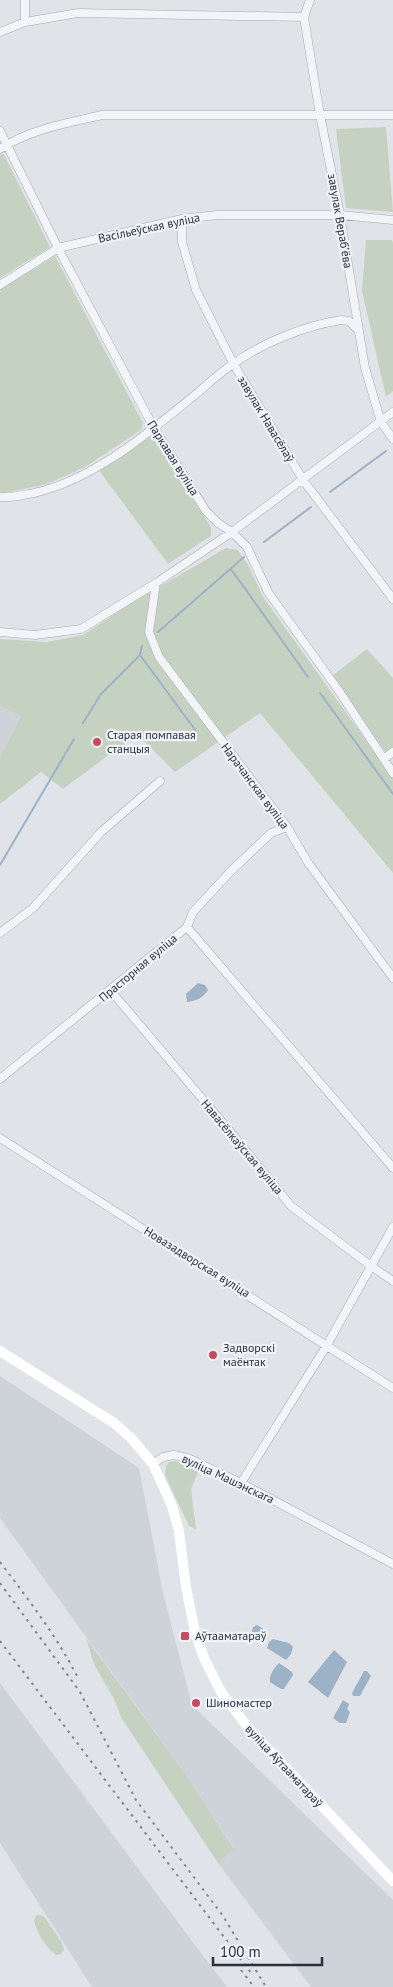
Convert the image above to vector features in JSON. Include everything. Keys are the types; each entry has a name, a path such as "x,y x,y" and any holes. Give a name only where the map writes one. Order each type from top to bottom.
{"main road":[{"path":"0,1351 114,1423 131,1438 153,1464"},
{"name":"вуліца Аўтааматараў","path":"153,1464 169,1499 179,1530 186,1587 199,1646 221,1692 250,1730 393,1881"}],"street":[{"path":"24,22 26,0"},
{"name":"завулак Верабʼёва","path":"310,0 304,17 320,115 340,215 364,368 381,422 393,439"},
{"path":"0,32 24,22 78,13 304,17"},
{"path":"3,146 14,139 102,115 393,115"},
{"name":"Паркавая вуліца","path":"0,131 3,146 154,428 206,511 247,546 268,592 339,691 393,772"},
{"name":"Васільеўская вуліца","path":"0,285 58,248 182,219 217,214 340,215 393,220"},
{"name":"завулак Навасёлаў","path":"182,219 182,242 196,290 233,364 303,480 393,599"},
{"path":"0,497 9,498 71,482 154,428 233,364 279,338 342,320 349,321 357,329"},
{"path":"0,632 35,635 80,629 156,583 232,532 393,412"},
{"name":"Нарачанская вуліца","path":"156,583 149,632 158,657 287,827 309,864 393,978"},
{"path":"384,759 393,752"},
{"path":"0,933 33,908 101,832 160,782"},
{"name":"Прасторная вуліца","path":"0,1080 187,927 193,912 230,872 271,833 287,827"},
{"path":"187,927 393,1168"},
{"name":"Навасёлкаўская вуліца","path":"111,991 291,1206 393,1281"},
{"name":"Новазадворская вуліца","path":"0,1138 393,1388"},
{"path":"241,1483 327,1345 393,1227"},
{"name":"вуліца Машэнскага","path":"153,1464 163,1457 174,1455 188,1458 241,1483 393,1564"}],"shaded area":[{"path":"0,706 21,716 0,757"},
{"path":"0,1376 139,1468 163,1593 192,1705 393,1900 393,1987 311,1987 218,1863 234,1848 187,1776 0,1518"},
{"path":"0,1683 227,1987 92,1987 0,1843"}],"green space":[{"path":"386,127 393,212 346,208 336,129"},
{"path":"2,154 50,247 0,278 0,155"},
{"path":"366,240 392,240 393,243 393,391 386,397 362,291"},
{"path":"55,256 143,423 141,430 85,467 47,484 5,493 0,492 0,290"},
{"path":"147,435 151,435 211,527 211,536 168,564 98,469"},
{"path":"226,548 238,550 248,565 263,597 393,778 393,873 260,713 175,772 137,734 63,789 41,772 0,804 0,757 21,716 0,706 0,639 47,642 83,635 128,605"},
{"path":"367,649 393,678 393,748 386,753 332,676"},
{"path":"175,1461 198,1472 191,1489 196,1529 189,1526 165,1475 166,1466 169,1462"},
{"path":"86,1638 187,1776 234,1849 218,1863 122,1719 114,1699 94,1664"},
{"path":"37,1915 43,1916 46,1919 62,1943 64,1950 61,1954 56,1955 42,1939 34,1920"}],"water":[{"path":"198,983 205,985 208,990 199,999 187,1002 186,994"},
{"path":"257,1625 268,1632 268,1636 262,1644 251,1635 253,1627"},
{"path":"273,1639 289,1643 293,1647 291,1654 286,1660 267,1648 269,1642"},
{"path":"334,1650 347,1662 328,1698 308,1682"},
{"path":"279,1663 292,1672 293,1675 284,1689 270,1682 272,1672"},
{"path":"364,1671 367,1671 371,1676 360,1696 353,1696 352,1693"},
{"path":"343,1700 349,1704 347,1709 350,1712 346,1723 340,1723 333,1718"}],"waterway":[{"path":"330,492 386,451"},
{"path":"264,542 311,507"},
{"path":"158,632 244,557"},
{"path":"231,569 308,677"},
{"path":"83,723 101,694 140,655 142,646"},
{"path":"140,655 196,731"},
{"path":"320,693 393,794"},
{"path":"0,865 74,739"}],"railway":[{"path":"0,1562 51,1632 77,1676"},
{"path":"0,1583 80,1692 136,1800 223,1916 266,1987"},
{"path":"0,1641 252,1974"},
{"path":"241,1970 254,1987"}],"place":[{"name":"Старая помпавая станцыя","path":"97,742"},
{"name":"Задворскі маёнтак","path":"213,1355"},
{"name":"Аўтааматараў","path":"185,1636"},
{"name":"Шиномастер","path":"196,1703"}]}
